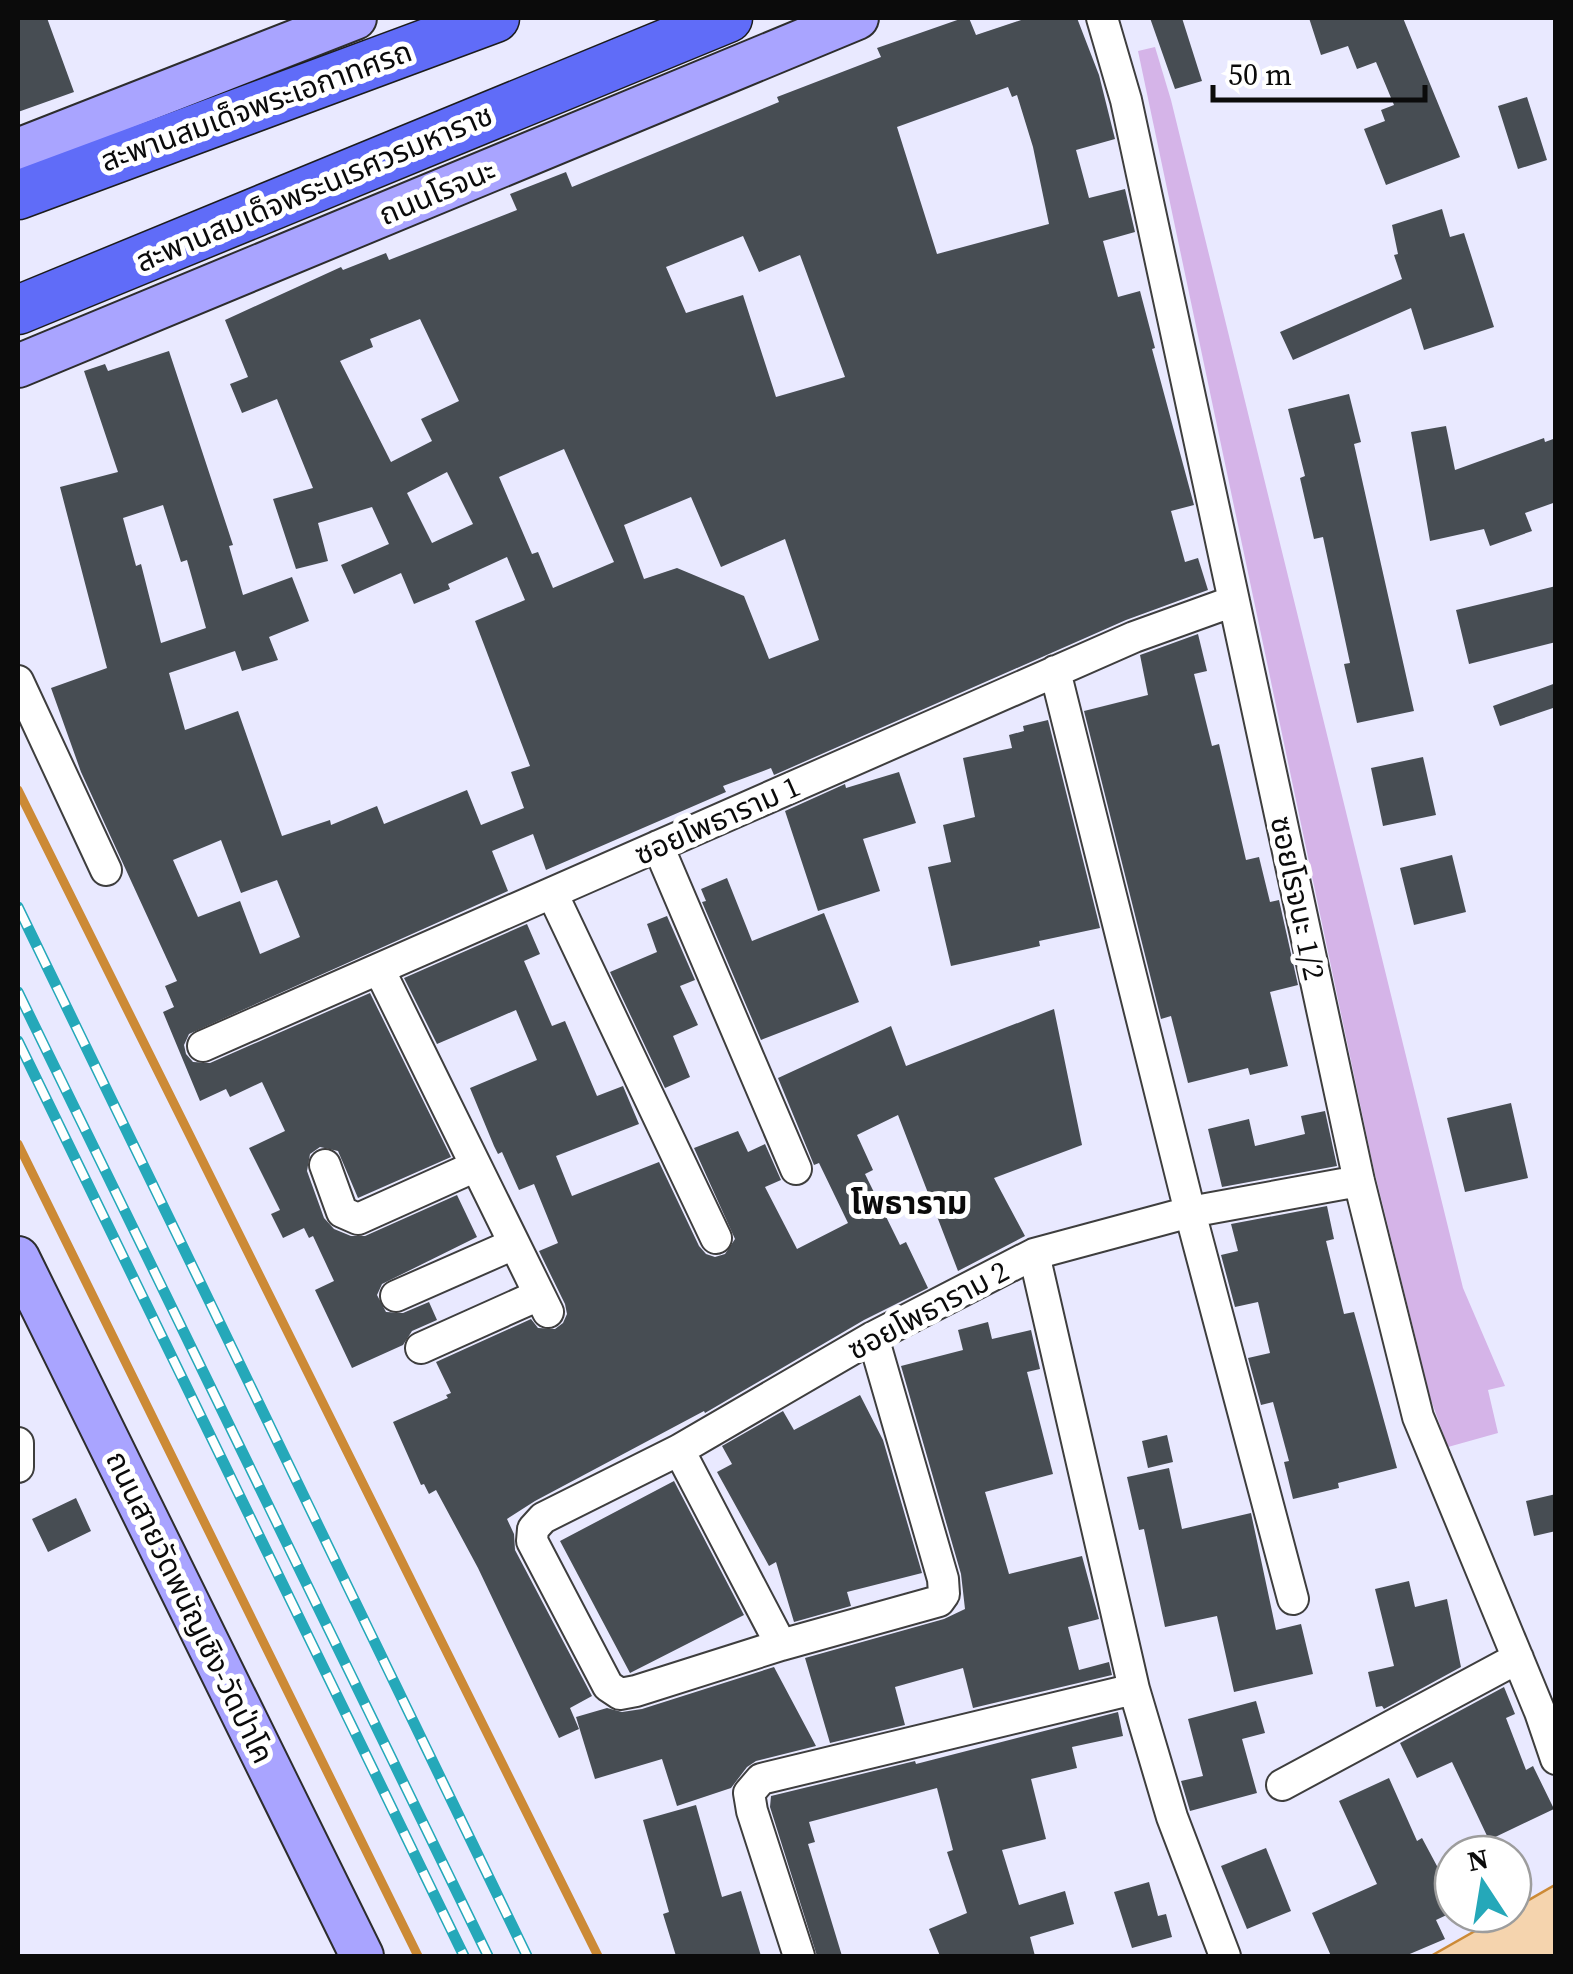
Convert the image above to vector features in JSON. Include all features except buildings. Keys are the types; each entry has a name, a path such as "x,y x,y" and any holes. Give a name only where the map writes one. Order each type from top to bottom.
{"main road":[{"path":"18,150 356,18"},
{"name":"สะพานสมเด็จพระเอกาทศรถ","path":"18,194 495,18"},
{"name":"สะพานสมเด็จพระนเรศวรมหาราช","path":"18,310 728,18"},
{"name":"ถนนโรจนะ","path":"18,366 857,18"},
{"name":"ถนนสายวัดพนัญเชิง-วัดป่าโค","path":"20,1270 362,1956"}],"street":[{"name":"ซอยโรจนะ 1/2","path":"1102,18 1126,100 1359,1182 1418,1417 1518,1658 1548,1710 1556,1759"},
{"name":"ซอยโพธาราม 1","path":"203,1046 1134,636 1234,601"},
{"path":"1055,671 1190,1212 1293,1598"},
{"path":"18,681 106,870"},
{"path":"658,846 796,1168"},
{"path":"552,893 716,1238"},
{"path":"379,969 543,1304 421,1348"},
{"path":"325,1165 342,1212 358,1219 476,1166"},
{"name":"ซอยโพธาราม 2","path":"781,1645 620,1694 608,1686 532,1542 533,1529 543,1518 679,1450 872,1337 1034,1254 1190,1212 1359,1182"},
{"path":"396,1296 514,1244"},
{"path":"1034,1254 1134,1689 1172,1816 1226,1956"},
{"path":"679,1450 781,1645 940,1601 943,1580 872,1337"},
{"path":"18,1443 18,1467"},
{"path":"1282,1785 1518,1658"},
{"path":"800,1956 752,1811 749,1793 761,1778 1134,1689"}],"shaded area":[{"path":"1155,47 1463,1288 1505,1386 1488,1390 1498,1433 1448,1447 1431,1400 1374,1170 1138,51"},
{"path":"1555,1885 1555,1956 1431,1956 1470,1934 1533,1934 1533,1898"}],"waterway":[{"path":"18,790 598,1956"},
{"path":"18,1144 418,1956"}],"railway":[{"path":"18,907 527,1956"},
{"path":"18,992 488,1956"},
{"path":"18,1041 464,1956"}],"district":[{"name":"โพธาราม","path":"909,1203"}]}
